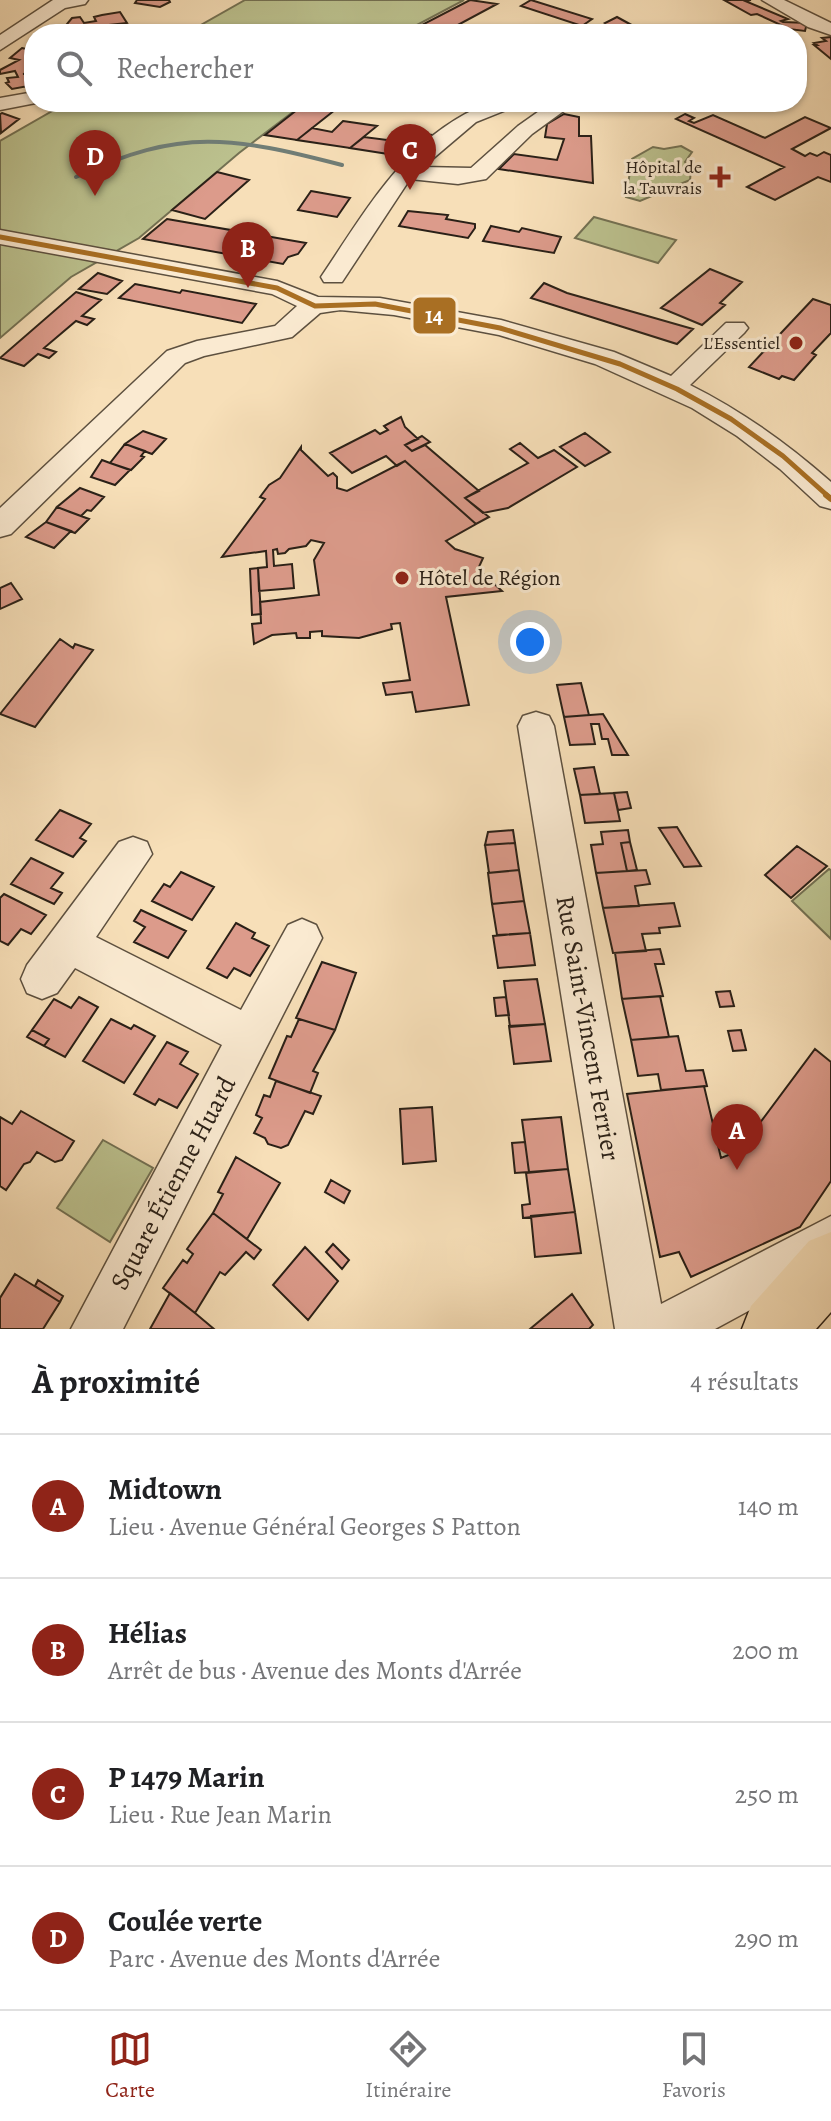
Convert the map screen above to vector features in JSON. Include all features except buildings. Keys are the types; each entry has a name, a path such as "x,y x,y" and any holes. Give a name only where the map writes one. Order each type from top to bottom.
{"main road":[{"path":"768,1318 831,1263"}],"street":[{"path":"771,0 831,29"},
{"path":"29,24 65,1"},
{"path":"1,42 24,27"},
{"path":"0,104 24,100"},
{"path":"341,289 404,172 474,115 482,112"},
{"path":"404,172 458,177 478,174 525,130 551,112"},
{"path":"0,223 305,293"},
{"path":"0,237 305,293 341,289 563,333 682,379 753,419 831,479"},
{"path":"341,289 374,304 510,329 609,358 676,387 741,424 811,478 831,499"},
{"path":"0,526 176,357 197,349 283,332 305,293"},
{"path":"682,379 735,328"},
{"name":"Rue Saint-Vincent Ferrier","path":"536,726 640,1329"},
{"path":"42,979 133,854"},
{"name":"Square Étienne Huard","path":"96,1329 302,938"},
{"path":"68,943 250,1037"},
{"path":"665,1329 768,1318 831,1240"}],"green space":[{"path":"245,0 464,0 419,24 203,24"},
{"path":"51,112 293,112 239,153 139,238 71,277 0,338 0,141"},
{"path":"681,146 692,152 685,162 691,170 690,180 640,201 626,197 632,159 653,147"},
{"path":"594,217 676,240 658,263 575,238"},
{"path":"831,870 831,939 792,901"},
{"path":"103,1140 153,1168 110,1242 57,1208"}],"waterway":[{"path":"76,177 147,150 208,142 269,148 342,165"}],"transit line":[{"name":"14","path":"0,237 277,288 315,306 375,304 500,328 620,364 677,389 731,419 783,456 831,499"}],"place":[{"name":"Hôpital de la Tauvrais","path":"720,177"},
{"name":"P 1479 Marin","path":"410,190"},
{"name":"Coulée verte","path":"95,196"},
{"name":"Hélias","path":"248,288"},
{"name":"L'Essentiel","path":"796,343"},
{"name":"Hôtel de Région","path":"402,578"},
{"name":"Midtown","path":"737,1170"}]}
